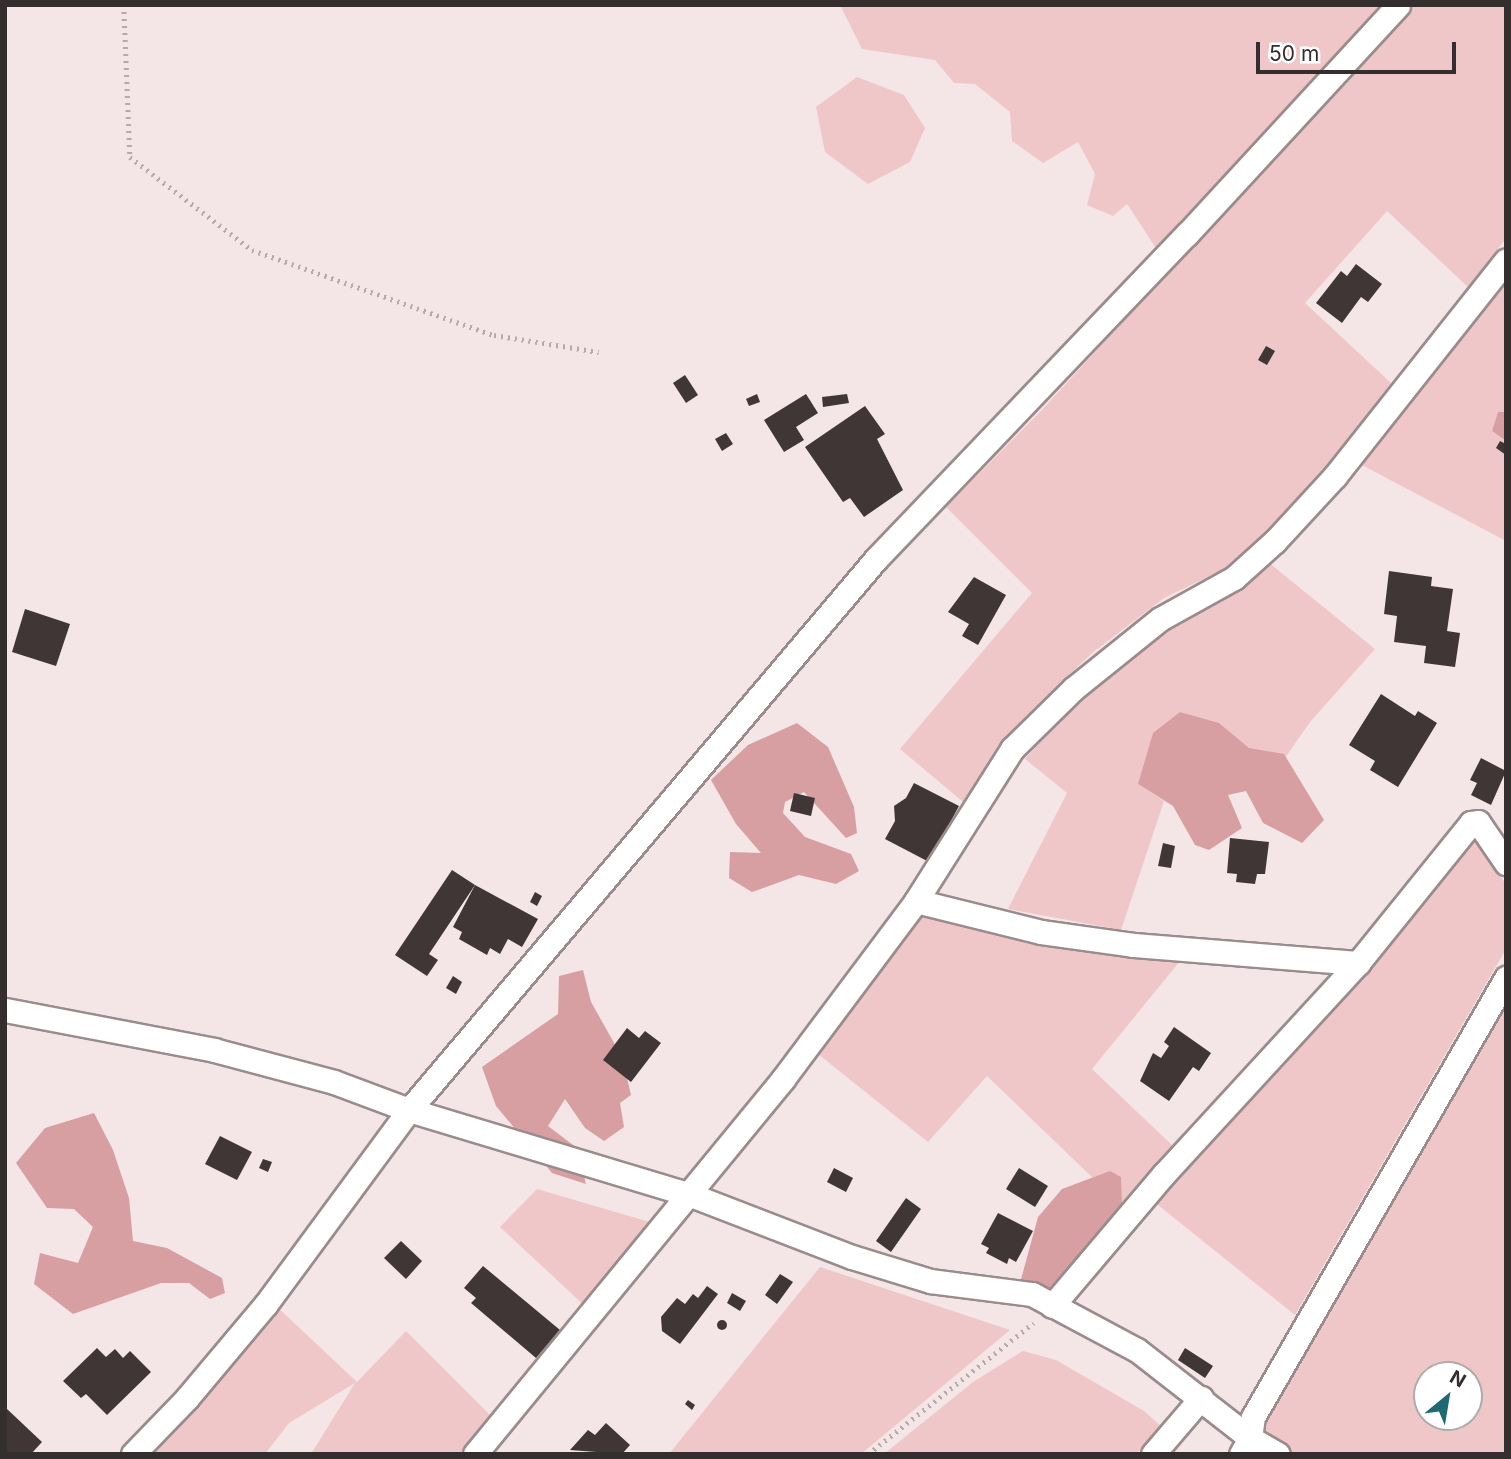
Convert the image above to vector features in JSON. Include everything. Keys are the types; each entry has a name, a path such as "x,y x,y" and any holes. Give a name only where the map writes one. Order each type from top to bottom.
{"street":[{"path":"133,1454 187,1398 266,1304 409,1110 876,559 1187,234 1398,5"},
{"path":"475,1454 691,1195 916,901 1012,749 1073,689 1149,628 1234,578 1275,541 1335,476 1506,261"},
{"path":"1052,1306 1164,1174 1358,962 1471,823 1478,822 1506,863"},
{"path":"916,901 1041,932 1120,943 1358,962"},
{"path":"1246,1446 1253,1417 1506,978"},
{"path":"5,1010 214,1050 334,1082 409,1110 691,1195 852,1258 930,1281 1032,1294 1137,1350 1201,1398 1246,1446 1278,1454"},
{"path":"1153,1454 1201,1398"}],"path":[{"path":"124,5 130,157 252,250 494,335 600,352"},
{"path":"868,1454 1052,1306"}],"shaded area":[{"path":"840,5 1387,5 1156,248 1127,204 1113,216 1087,205 1095,174 1078,142 1043,163 1012,141 1010,112 975,84 954,83 935,60 862,49"},
{"path":"1413,5 1506,5 1506,238 1469,288 1387,211 1305,303 1391,383 1320,480 1279,524 1233,565 1164,598 1092,653 1049,694 1001,749 968,806 900,749 1032,593 946,507 1040,412"},
{"path":"857,77 904,95 925,128 910,162 868,184 825,152 816,107"},
{"path":"1506,280 1506,412 1498,413 1492,431 1506,441 1506,541 1358,463"},
{"path":"1498,412 1506,412 1506,441 1492,431"},
{"path":"1267,561 1375,649 1310,722 1276,771 1193,716 1180,712 1138,784 1164,801 1121,930 1008,909 1067,793 1025,759 1068,712 1163,627"},
{"path":"1180,712 1219,723 1249,748 1284,754 1324,820 1302,843 1263,823 1246,791 1228,795 1242,828 1209,850 1195,845 1173,806 1138,784 1153,733"},
{"path":"797,723 828,747 854,807 857,833 846,838 804,792 785,802 783,813 805,837 851,854 859,871 836,884 799,875 752,892 729,878 730,852 761,853 736,824 711,780 748,745"},
{"path":"1473,837 1506,884 1506,949 1295,1315 1153,1201 1359,978 1462,857"},
{"path":"927,915 1100,953 1180,961 1092,1069 1174,1147 1122,1206 987,1076 928,1142 818,1054 912,921"},
{"path":"583,970 591,1002 622,1057 631,1095 620,1103 624,1127 604,1141 585,1128 565,1099 548,1126 577,1148 586,1184 552,1173 496,1106 482,1067 558,1014 559,976"},
{"path":"1506,993 1506,1454 1254,1454 1257,1430 1325,1319"},
{"path":"94,1113 113,1150 129,1198 133,1241 167,1248 222,1278 225,1293 210,1299 189,1283 161,1283 73,1314 34,1284 40,1253 78,1263 93,1227 74,1209 47,1208 16,1163 45,1128"},
{"path":"1110,1171 1121,1177 1122,1206 1046,1298 1020,1283 1038,1217 1062,1189"},
{"path":"537,1189 660,1225 586,1307 500,1227"},
{"path":"820,1267 1010,1330 861,1454 669,1454"},
{"path":"275,1305 357,1382 406,1331 493,1418 464,1454 311,1454 355,1383 289,1423 265,1454 148,1454 228,1370"},
{"path":"1023,1351 1056,1360 1144,1411 1162,1427 1136,1454 884,1454 973,1382"}],"building":[{"path":"1356,264 1382,284 1368,302 1361,297 1342,323 1316,303 1341,271 1347,276"},
{"path":"1266,346 1275,351 1267,365 1258,360"},
{"path":"685,375 698,395 686,403 673,383"},
{"path":"757,394 760,402 749,406 746,399"},
{"path":"806,394 818,413 796,427 804,440 784,452 764,420"},
{"path":"847,394 849,403 823,407 822,397"},
{"path":"865,406 885,434 877,439 903,490 864,517 850,498 843,502 805,447"},
{"path":"726,433 733,444 722,451 715,439"},
{"path":"1500,441 1506,444 1506,455 1496,448"},
{"path":"1389,571 1432,577 1431,586 1453,589 1447,631 1460,633 1455,667 1424,663 1426,646 1394,642 1397,616 1384,614"},
{"path":"974,577 1006,595 978,645 962,636 969,624 948,612"},
{"path":"25,609 70,624 56,666 12,652"},
{"path":"1381,694 1415,716 1418,711 1437,723 1398,787 1370,770 1375,761 1349,745"},
{"path":"1481,758 1506,771 1491,805 1471,795 1477,783 1470,780"},
{"path":"914,783 959,806 929,862 885,839 895,821 894,806 906,798"},
{"path":"794,793 815,798 811,816 790,811"},
{"path":"1230,838 1269,842 1265,874 1257,874 1255,884 1236,882 1237,874 1227,873"},
{"path":"1163,843 1175,846 1171,868 1158,866"},
{"path":"452,870 475,885 429,954 438,960 427,976 395,955"},
{"path":"475,885 538,919 522,947 508,939 500,954 490,948 487,955 459,939 462,932 453,927"},
{"path":"535,892 542,896 537,906 530,902"},
{"path":"453,976 462,982 456,994 446,988"},
{"path":"1174,1027 1211,1053 1199,1071 1193,1067 1169,1101 1140,1081 1153,1053 1161,1058 1169,1046 1164,1042"},
{"path":"627,1028 639,1038 645,1031 661,1043 631,1082 603,1060"},
{"path":"220,1136 252,1152 237,1180 205,1164"},
{"path":"263,1159 272,1162 268,1172 259,1168"},
{"path":"834,1168 853,1178 846,1192 827,1182"},
{"path":"1019,1168 1048,1186 1035,1207 1006,1189"},
{"path":"906,1198 921,1209 891,1252 876,1241"},
{"path":"998,1213 1033,1231 1016,1262 1009,1258 1007,1264 986,1253 989,1248 981,1244"},
{"path":"401,1241 422,1261 406,1279 384,1258"},
{"path":"483,1266 560,1330 536,1358 471,1303 476,1298 464,1288"},
{"path":"780,1274 793,1282 777,1304 765,1295"},
{"path":"707,1286 718,1294 680,1344 662,1331 661,1317 677,1298 685,1304 693,1294 698,1298"},
{"path":"732,1293 746,1301 740,1311 727,1303"},
{"path":"722,1320 727,1325 722,1330 717,1325"},
{"path":"97,1348 106,1357 115,1349 123,1358 130,1351 151,1372 107,1415 86,1394 81,1398 63,1381"},
{"path":"1185,1348 1213,1366 1205,1378 1178,1360"},
{"path":"688,1400 695,1405 692,1410 685,1404"},
{"path":"7,1409 42,1442 31,1454 5,1454"},
{"path":"606,1423 630,1445 622,1454 570,1450 588,1430 595,1435"}]}
